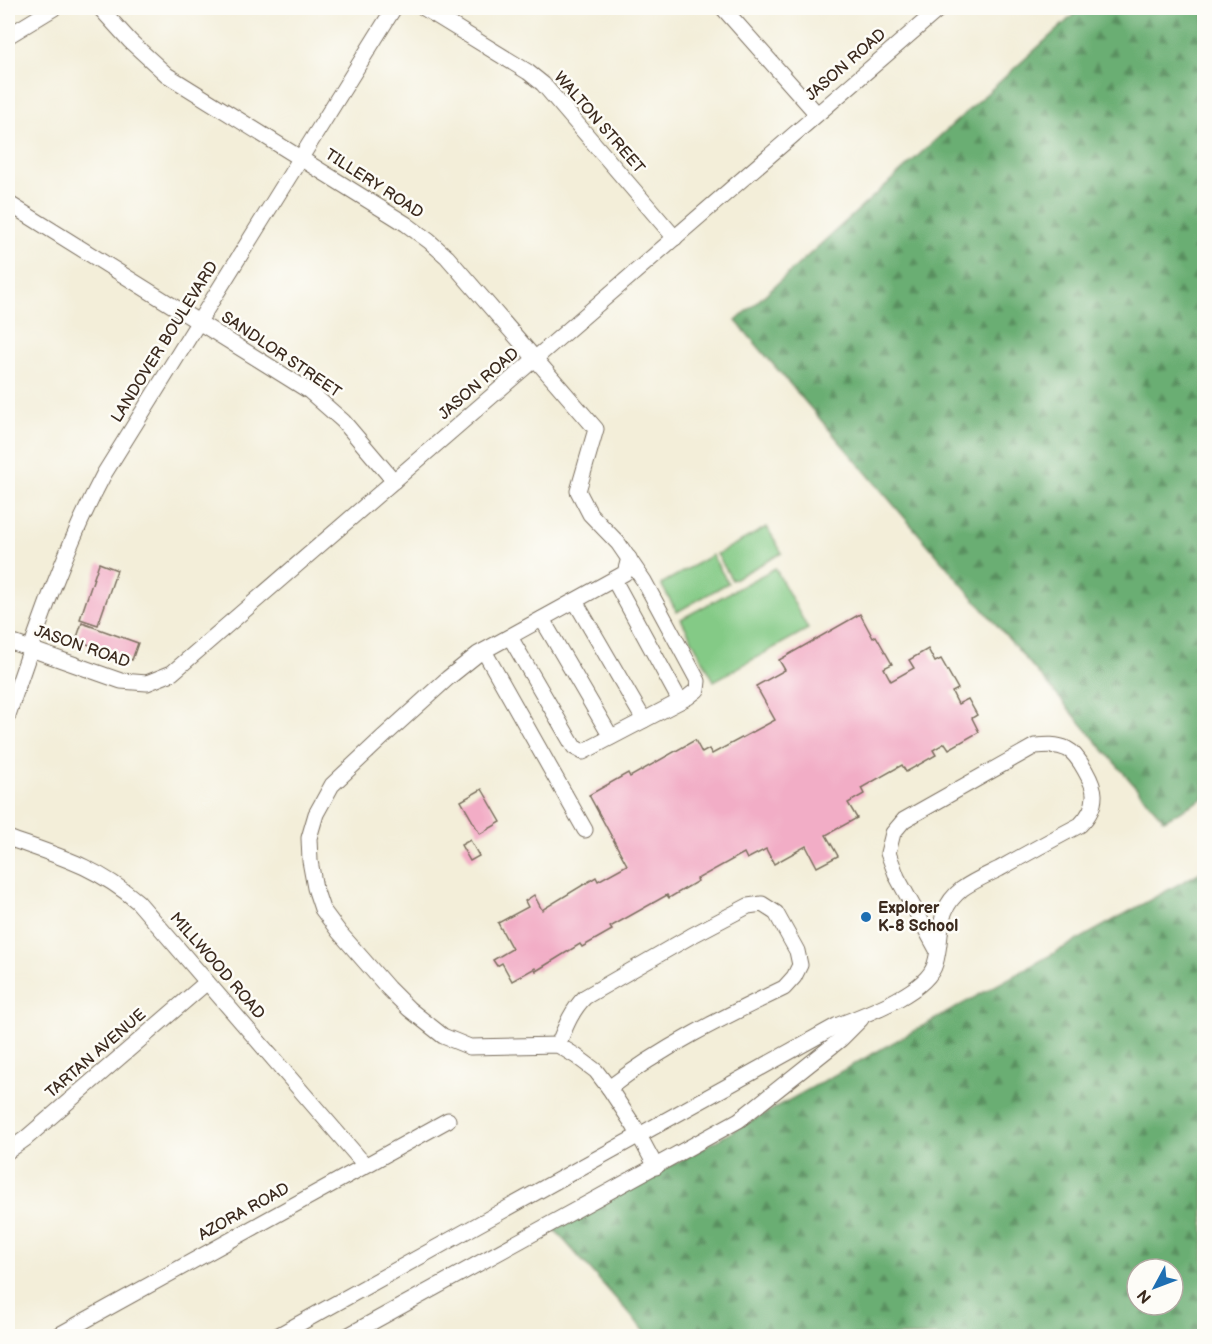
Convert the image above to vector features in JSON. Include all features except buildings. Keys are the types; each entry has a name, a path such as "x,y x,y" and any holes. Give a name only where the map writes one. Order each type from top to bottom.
{"street":[{"path":"8,36 54,8"},
{"name":"TILLERY ROAD","path":"100,8 138,50 167,75 406,224 447,257 596,429 578,491 590,514 618,543 628,558"},
{"name":"LANDOVER BOULEVARD","path":"8,715 65,554 104,474 394,8"},
{"name":"WALTON STREET","path":"424,8 528,72 543,84 675,238"},
{"path":"723,8 817,114"},
{"name":"JASON ROAD","path":"8,641 121,681 147,683 172,673 940,8"},
{"name":"SANDLOR STREET","path":"8,203 309,391 343,421 394,481"},
{"path":"628,558 625,573 484,651 448,678 332,785 316,814 309,838 310,861 322,909 367,964 409,1009 443,1036 470,1047 558,1046 576,1056 596,1071 609,1088 640,1136 656,1167"},
{"path":"510,637 574,747 583,752 697,690 698,681 644,581 628,558"},
{"path":"614,580 680,701"},
{"path":"575,601 644,720"},
{"path":"542,619 611,737"},
{"path":"484,651 585,830"},
{"path":"277,1336 836,1026 900,998 919,985 935,966 943,912 962,889 1080,825 1089,816 1095,793 1081,763 1070,750 1056,745 1035,746 904,820 893,833 888,853 897,877 937,950"},
{"name":"MILLWOOD ROAD","path":"8,838 100,873 138,902 365,1166"},
{"path":"558,1046 572,1012 585,997 748,906 762,904 776,913 797,951 800,965 794,977 784,988 670,1048 628,1073 609,1088"},
{"name":"TARTAN AVENUE","path":"8,1151 25,1139 207,982"},
{"path":"347,1336 739,1120 841,1039 865,1015"},
{"name":"AZORA ROAD","path":"57,1336 448,1120"}],"green space":[{"path":"1081,8 1204,8 1204,798 1164,820 736,321"},
{"path":"767,527 782,553 732,580 717,554"},
{"path":"712,555 728,583 677,612 661,584"},
{"path":"775,568 808,629 714,681 681,619"},
{"path":"1204,870 1204,1336 649,1336 555,1230"}],"place":[{"name":"Explorer K-8 School","path":"866,917"}]}
